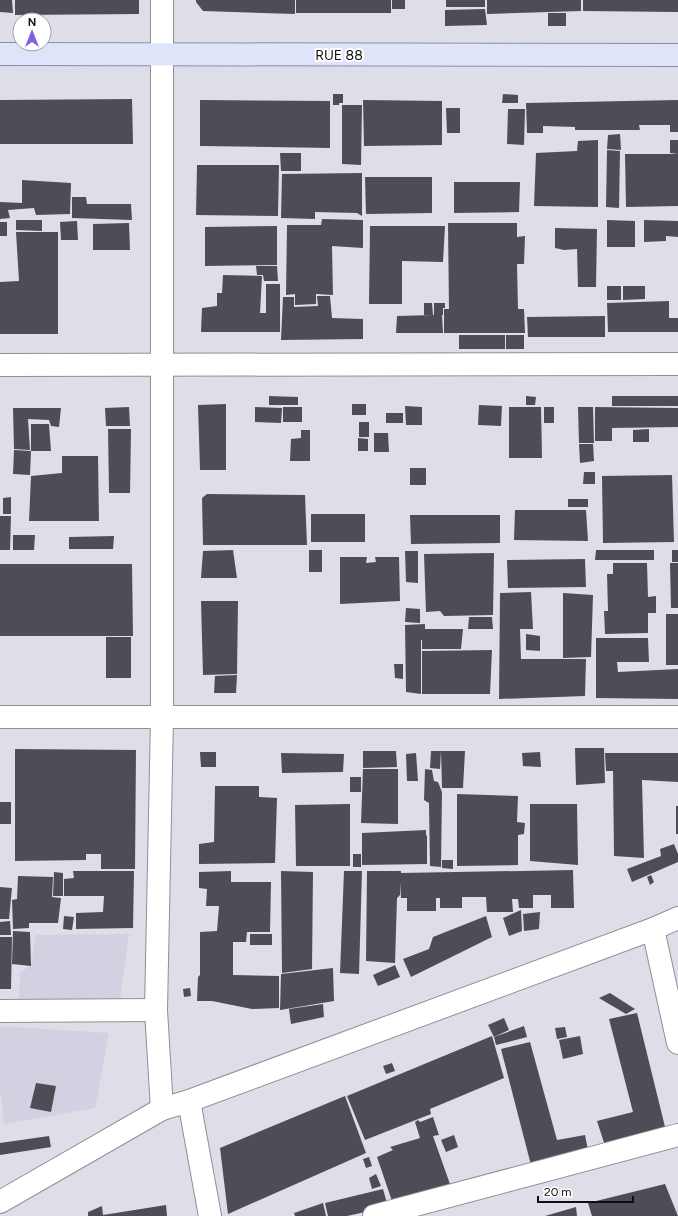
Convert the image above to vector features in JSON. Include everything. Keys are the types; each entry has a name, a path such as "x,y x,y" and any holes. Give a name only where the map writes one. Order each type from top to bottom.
{"main road":[{"name":"RUE 88","path":"0,54 678,56"}],"street":[{"path":"162,0 162,717 156,1010 162,1109"},
{"path":"0,365 678,364"},
{"path":"0,717 678,717"},
{"path":"0,1202 162,1109 189,1101 654,929 678,918"},
{"path":"654,929 678,1042"},
{"path":"0,1011 156,1010"},
{"path":"189,1101 210,1216"},
{"path":"374,1216 678,1135"}],"shaded area":[{"path":"129,934 119,1006 19,1001 20,972 31,966 36,935"},
{"path":"0,1026 109,1033 95,1108 4,1124 0,1089"}],"building":[{"path":"0,0 12,0 12,13 0,12"},
{"path":"15,0 139,0 139,14 52,15 52,12 15,12"},
{"path":"196,0 295,0 295,14 203,11"},
{"path":"296,0 391,0 391,13 296,13"},
{"path":"392,0 405,0 405,9 392,9"},
{"path":"446,0 485,0 485,7 446,7"},
{"path":"487,0 581,0 581,11 487,14"},
{"path":"583,0 678,0 678,12 583,11"},
{"path":"485,9 487,25 445,26 445,10"},
{"path":"548,13 566,13 566,26 548,26"},
{"path":"333,94 343,94 343,103 333,105"},
{"path":"503,94 518,95 518,103 502,103"},
{"path":"132,99 133,144 0,144 0,100"},
{"path":"200,100 330,101 330,148 200,146"},
{"path":"363,100 442,101 442,145 364,146"},
{"path":"678,100 678,132 670,132 670,125 639,125 640,130 575,130 575,127 543,126 543,133 527,133 526,103"},
{"path":"342,105 362,105 361,165 342,164"},
{"path":"446,108 460,108 460,133 447,133"},
{"path":"508,109 525,109 524,145 507,144"},
{"path":"620,134 621,150 607,149 608,135"},
{"path":"598,140 598,207 534,206 536,153 577,151 578,141"},
{"path":"670,140 678,140 678,154 670,153"},
{"path":"607,150 620,151 619,208 606,207"},
{"path":"280,153 301,153 301,171 281,171"},
{"path":"625,154 678,154 678,206 626,207"},
{"path":"197,165 279,165 278,216 196,215"},
{"path":"362,173 362,216 357,213 315,212 315,219 281,218 282,174"},
{"path":"365,177 432,177 432,213 366,214"},
{"path":"22,180 71,183 70,214 36,215 34,208 8,210 10,218 0,219 0,202 22,203"},
{"path":"454,182 520,182 519,212 454,213"},
{"path":"72,197 86,197 87,204 131,204 132,220 72,218"},
{"path":"322,219 363,220 363,248 332,246 333,295 316,294 316,304 295,305 295,294 286,295 287,225 321,225"},
{"path":"16,220 42,220 42,231 16,230"},
{"path":"607,220 635,221 635,247 607,247"},
{"path":"644,220 678,221 678,237 666,236 666,241 644,242"},
{"path":"77,221 78,240 61,240 60,222"},
{"path":"0,222 7,222 7,236 0,236"},
{"path":"129,223 130,250 93,250 93,224"},
{"path":"448,223 517,223 517,237 525,236 524,264 517,264 518,309 524,309 525,333 444,333 444,309 449,309"},
{"path":"277,226 277,265 205,266 205,227"},
{"path":"370,226 445,226 443,262 402,261 402,304 369,304"},
{"path":"555,228 597,229 596,287 578,287 577,249 564,250 555,248"},
{"path":"16,232 58,232 58,334 0,334 0,282 19,281"},
{"path":"256,266 277,266 278,281 264,281 263,275 257,275"},
{"path":"223,275 262,276 260,313 266,313 266,284 280,284 280,332 201,332 202,308 217,306 217,293 222,293"},
{"path":"607,286 621,286 621,300 607,300"},
{"path":"623,286 645,286 645,299 623,300"},
{"path":"317,296 330,296 332,318 363,319 363,339 281,340 283,297 294,297 294,307 318,306"},
{"path":"669,301 669,318 678,318 678,332 608,332 607,303"},
{"path":"424,303 432,303 433,315 424,315"},
{"path":"434,303 445,303 445,308 443,308 442,315 443,333 396,333 397,316 434,315"},
{"path":"605,316 605,337 528,337 527,317"},
{"path":"459,335 505,335 505,349 459,349"},
{"path":"506,335 524,335 524,349 506,349"},
{"path":"269,396 298,397 298,405 269,405"},
{"path":"526,396 536,397 535,405 526,405"},
{"path":"612,396 678,396 678,406 612,406"},
{"path":"226,404 226,470 200,470 198,405"},
{"path":"352,404 366,404 366,415 352,415"},
{"path":"479,405 502,406 501,426 478,425"},
{"path":"405,406 422,407 422,425 406,425"},
{"path":"129,407 130,426 106,426 105,408"},
{"path":"255,407 282,408 281,423 255,422"},
{"path":"283,407 302,407 302,422 283,422"},
{"path":"509,407 541,407 542,458 509,458"},
{"path":"544,407 554,407 554,423 544,423"},
{"path":"578,407 593,407 594,443 579,443"},
{"path":"595,407 678,408 678,427 612,428 612,441 595,441"},
{"path":"13,408 61,408 59,427 51,426 49,420 28,419 30,450 14,449"},
{"path":"386,413 403,413 403,423 386,423"},
{"path":"359,422 369,422 369,437 359,437"},
{"path":"31,424 49,424 51,451 31,451"},
{"path":"108,429 131,429 130,493 109,493"},
{"path":"649,429 649,442 633,442 633,430"},
{"path":"301,430 310,430 310,461 290,461 291,439 301,438"},
{"path":"374,433 388,433 389,452 374,452"},
{"path":"358,438 368,439 368,451 358,451"},
{"path":"579,444 593,444 594,461 580,463"},
{"path":"14,450 31,451 30,475 13,474"},
{"path":"62,456 98,456 99,521 29,521 31,476 62,473"},
{"path":"410,468 426,468 426,485 410,485"},
{"path":"584,472 595,472 595,484 583,484"},
{"path":"672,475 674,542 603,543 602,476"},
{"path":"207,494 305,495 307,545 203,545 202,498"},
{"path":"11,497 11,514 3,514 3,498"},
{"path":"568,499 588,499 588,507 568,507"},
{"path":"515,510 586,510 588,541 514,540"},
{"path":"311,514 365,514 365,542 311,542"},
{"path":"410,515 500,515 500,543 411,544"},
{"path":"0,516 11,516 10,550 0,550"},
{"path":"13,535 35,535 34,550 13,550"},
{"path":"114,536 113,549 69,549 69,537"},
{"path":"233,550 237,578 201,578 203,551"},
{"path":"309,550 322,550 322,572 309,572"},
{"path":"596,550 654,550 654,560 595,560"},
{"path":"672,550 678,550 678,562 672,562"},
{"path":"405,551 418,551 418,583 406,582"},
{"path":"494,553 493,615 444,616 440,611 426,612 424,554"},
{"path":"340,557 367,557 366,563 376,562 375,557 399,557 400,601 340,604"},
{"path":"585,559 586,587 508,588 507,560"},
{"path":"613,563 647,563 648,597 656,596 656,613 648,613 648,633 605,634 604,611 608,611 607,574 613,574"},
{"path":"670,563 678,563 678,608 671,608"},
{"path":"0,564 132,564 133,636 0,636"},
{"path":"531,592 533,629 520,629 521,659 586,659 585,696 499,699 500,593"},
{"path":"563,593 593,595 591,657 563,658"},
{"path":"201,601 238,601 237,674 203,675"},
{"path":"406,608 420,609 420,623 405,622"},
{"path":"666,614 678,614 678,665 666,665"},
{"path":"469,617 492,617 493,629 468,629"},
{"path":"425,624 425,629 463,629 461,649 422,649 421,640 421,694 406,692 405,625"},
{"path":"526,634 540,636 540,651 526,650"},
{"path":"106,637 131,637 131,678 106,678"},
{"path":"596,638 648,638 649,662 617,662 618,672 678,669 678,699 596,698"},
{"path":"492,650 490,694 422,694 422,651"},
{"path":"394,664 403,664 403,679 395,678"},
{"path":"237,675 236,693 214,693 215,676"},
{"path":"575,748 604,748 605,783 576,785"},
{"path":"15,749 136,750 135,869 101,869 101,854 86,854 86,860 15,861"},
{"path":"363,751 396,751 397,767 363,768"},
{"path":"431,751 441,751 440,769 430,768"},
{"path":"441,751 465,751 463,788 442,788"},
{"path":"200,752 216,752 216,767 201,767"},
{"path":"540,752 541,767 523,766 522,753"},
{"path":"281,753 344,754 343,772 282,773"},
{"path":"416,753 418,781 407,781 406,754"},
{"path":"605,753 678,753 678,782 642,780 644,858 614,856 613,771 606,771"},
{"path":"363,769 398,769 398,824 361,823"},
{"path":"425,769 432,770 434,781 438,782 442,792 441,867 430,866 429,803 424,800"},
{"path":"350,777 361,777 361,792 350,792"},
{"path":"215,786 259,786 259,797 277,798 275,863 199,864 199,844 214,842"},
{"path":"457,794 518,796 517,822 525,823 524,834 518,835 518,865 457,866"},
{"path":"0,802 11,802 11,824 0,824"},
{"path":"350,804 350,866 296,866 295,805"},
{"path":"530,804 577,804 578,865 530,861"},
{"path":"676,806 678,806 678,834 676,834"},
{"path":"426,830 427,864 362,865 362,833"},
{"path":"674,844 678,854 678,862 632,882 627,869 661,856 660,849"},
{"path":"353,854 361,854 361,867 353,867"},
{"path":"442,860 453,860 453,869 442,868"},
{"path":"573,870 574,908 551,908 551,895 533,895 533,908 519,908 518,899 512,899 513,912 487,912 486,897 462,897 462,908 440,908 440,898 436,898 436,911 407,911 407,898 401,898 400,882 400,895 397,898 395,963 366,961 367,871 401,871 401,873"},
{"path":"73,871 134,871 133,928 76,929 76,913 103,912 104,896 64,896 64,879 74,878"},
{"path":"231,871 231,882 271,882 270,932 247,932 246,942 233,942 233,975 279,976 279,1008 252,1009 212,1001 197,1001 198,977 200,975 200,932 217,931 219,906 206,906 207,889 199,888 199,872"},
{"path":"281,871 313,872 312,969 282,973"},
{"path":"344,871 362,871 359,974 340,973"},
{"path":"54,872 63,873 63,896 53,896"},
{"path":"651,875 654,882 650,885 647,877"},
{"path":"18,876 53,877 52,897 61,898 58,923 29,923 29,928 13,929 12,900 17,899"},
{"path":"0,887 12,888 9,919 0,919"},
{"path":"521,910 522,931 509,936 503,918"},
{"path":"540,912 539,929 524,931 523,914"},
{"path":"64,916 74,917 72,930 63,929"},
{"path":"486,916 492,937 411,977 403,959 429,949 433,937"},
{"path":"10,921 11,935 0,935 0,922"},
{"path":"13,931 30,932 31,966 12,964"},
{"path":"250,934 272,934 272,945 250,945"},
{"path":"0,937 12,937 11,989 0,989"},
{"path":"395,965 400,977 378,986 373,975"},
{"path":"333,968 334,1001 280,1010 281,974"},
{"path":"190,988 191,996 184,997 183,989"},
{"path":"610,993 635,1009 626,1014 599,998"},
{"path":"323,1004 324,1017 291,1024 289,1009"},
{"path":"637,1013 667,1135 607,1152 597,1121 633,1112 609,1019"},
{"path":"504,1018 509,1030 494,1037 488,1025"},
{"path":"524,1026 527,1037 496,1045 494,1037"},
{"path":"565,1027 567,1037 557,1039 555,1028"},
{"path":"492,1036 504,1078 430,1109 431,1114 365,1140 347,1096"},
{"path":"580,1036 583,1054 563,1059 559,1040"},
{"path":"530,1042 557,1140 585,1135 589,1155 532,1169 501,1049"},
{"path":"392,1063 395,1071 386,1074 383,1066"},
{"path":"36,1083 56,1086 51,1112 30,1108"},
{"path":"345,1096 366,1153 228,1214 220,1148"},
{"path":"433,1117 439,1135 433,1136 451,1187 393,1204 377,1157 393,1150 390,1147 420,1138 415,1122 418,1120 420,1122"},
{"path":"454,1135 458,1147 446,1152 441,1140"},
{"path":"49,1136 51,1147 0,1155 0,1143"},
{"path":"369,1157 372,1166 366,1168 363,1159"},
{"path":"376,1174 381,1186 372,1189 369,1178"},
{"path":"665,1184 678,1216 592,1216 588,1203"},
{"path":"383,1189 388,1207 347,1216 328,1216 325,1203"},
{"path":"323,1203 326,1216 295,1216 294,1213"},
{"path":"166,1205 167,1216 88,1216 88,1212 102,1206 103,1215"},
{"path":"576,1207 577,1216 545,1216"}]}
